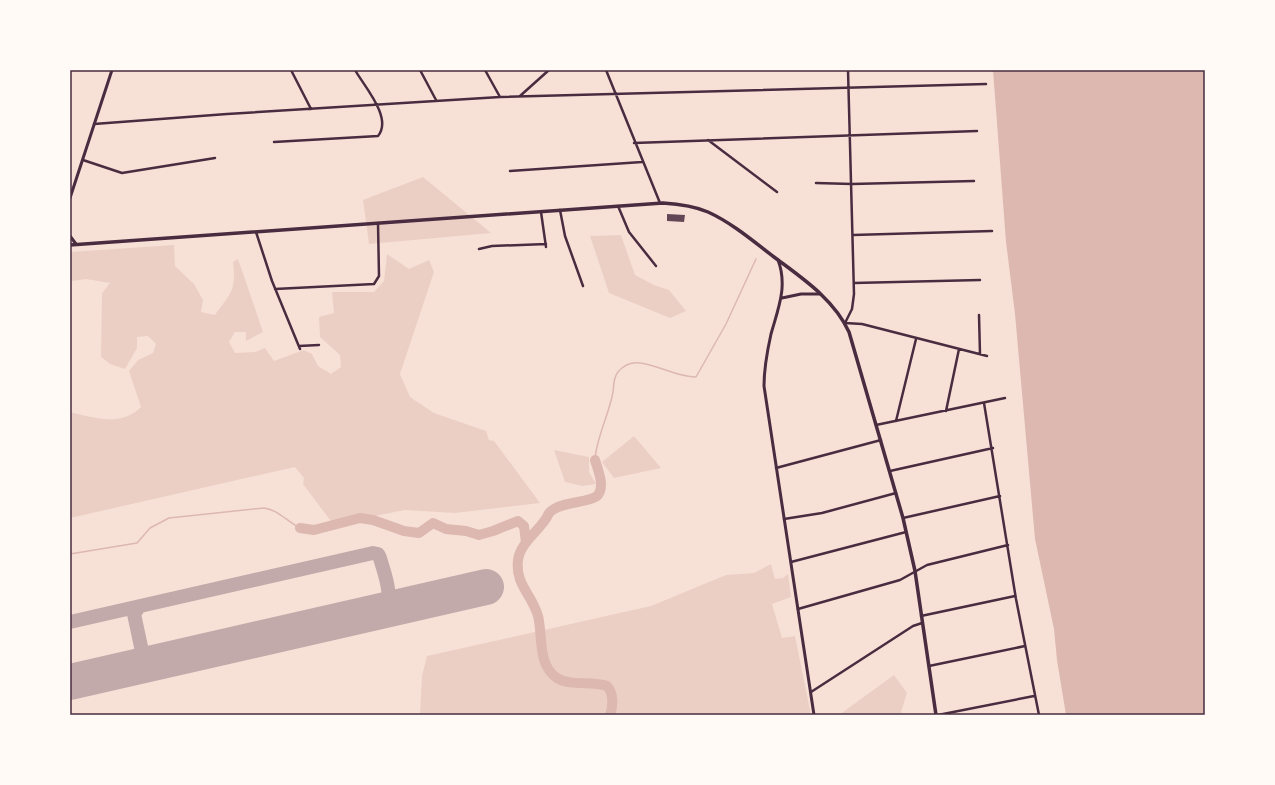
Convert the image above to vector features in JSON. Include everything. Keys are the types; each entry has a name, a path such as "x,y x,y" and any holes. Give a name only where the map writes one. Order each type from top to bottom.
{"main road":[{"path":"70,245 660,203 685,205 709,212 737,229 820,294 832,305 845,323 903,518 915,571 937,715"}],"street":[{"path":"70,198 112,70"},
{"path":"291,70 311,109"},
{"path":"274,142 376,136 380,134 382,127 379,108 355,70"},
{"path":"420,70 436,100"},
{"path":"484,70 500,97"},
{"path":"520,96 549,70"},
{"path":"606,70 634,143 660,203"},
{"path":"848,70 854,304 845,323 862,324 987,356"},
{"path":"94,124 436,100 520,96 616,95 986,84"},
{"path":"634,143 977,131"},
{"path":"708,140 778,192"},
{"path":"83,160 122,173 215,158"},
{"path":"510,171 642,162"},
{"path":"816,183 852,184 974,181"},
{"path":"618,206 629,232 656,266"},
{"path":"560,210 565,236 583,286"},
{"path":"479,249 492,246 546,245 541,212"},
{"path":"275,289 374,284 379,276 378,223"},
{"path":"256,231 275,289 299,347 319,344"},
{"path":"853,235 992,231"},
{"path":"70,236 76,244"},
{"path":"778,260 782,272 782,298 768,345 764,373 766,405 814,715"},
{"path":"854,283 980,280"},
{"path":"782,298 801,294 820,294"},
{"path":"979,315 980,354"},
{"path":"896,421 916,339"},
{"path":"946,411 959,350"},
{"path":"876,425 1005,398"},
{"path":"984,403 993,448 1015,596 1039,715"},
{"path":"776,468 881,440"},
{"path":"890,471 993,448"},
{"path":"784,519 822,513 896,493"},
{"path":"903,518 1000,496"},
{"path":"791,562 906,532"},
{"path":"798,609 900,580 927,565 1008,545"},
{"path":"921,616 1015,596"},
{"path":"811,692 913,626 922,623"},
{"path":"929,666 1025,646"},
{"path":"937,715 1034,696"}],"shaded area":[{"path":"993,70 1205,70 1205,715 1066,715 1057,660 1054,629 1035,539 1015,314 1006,242"},
{"path":"423,177 491,233 369,244 363,200"},
{"path":"621,235 635,275 654,285 669,290 686,311 670,318 609,293 590,236"},
{"path":"174,245 175,266 194,284 203,300 201,312 215,315 225,301 232,290 234,279 233,262 238,259 263,332 246,341 246,332 235,332 229,342 235,353 255,352 265,348 274,361 304,350 312,354 318,366 331,374 341,367 340,355 320,337 319,317 334,313 332,292 374,292 384,281 387,254 409,269 429,260 434,272 400,374 410,397 434,413 486,431 489,440 494,441 540,503 455,513 405,510 359,519 336,528 303,484 304,478 295,467 70,518 70,412 88,417 116,419 125,417 141,407 129,371 138,360 153,353 156,344 148,336 137,337 137,348 125,369 110,364 101,357 102,293 110,283 86,279 73,281 70,279 70,252"},
{"path":"634,436 661,468 614,478 602,462"},
{"path":"554,450 589,457 589,472 596,484 583,486 565,482"},
{"path":"771,564 775,579 783,578 788,574 791,597 772,604 782,638 795,636 811,715 420,715 422,676 427,656 651,606 726,575 754,573"},
{"path":"894,675 907,693 901,712 904,715 839,715"}],"building":[{"path":"667,214 685,215 684,222 667,221"}],"waterway":[{"path":"595,460 598,443 611,401 616,374 628,365 640,363 681,375 696,377 726,324 756,259"},
{"path":"595,460 601,483 598,495 594,498 555,508 550,512 542,525 529,538 519,554 518,569 521,583 532,601 538,616 542,649 546,666 557,678 563,681 575,683 595,683 607,686 611,692 612,700 610,715"},
{"path":"70,554 137,543 150,528 169,518 264,508 278,513 300,528"},
{"path":"300,528 314,530 360,518 373,520 404,531 419,533 433,523 446,529 466,531 479,535 518,521 524,526 526,543"}],"taxiway":[{"path":"70,622 373,553 378,554 380,558 388,586 388,600 381,611"},
{"path":"87,677 134,666 140,662 143,656 134,614 139,607"},
{"path":"143,654 148,659 155,661 204,650"}],"runway":[{"path":"70,682 486,587"}]}
